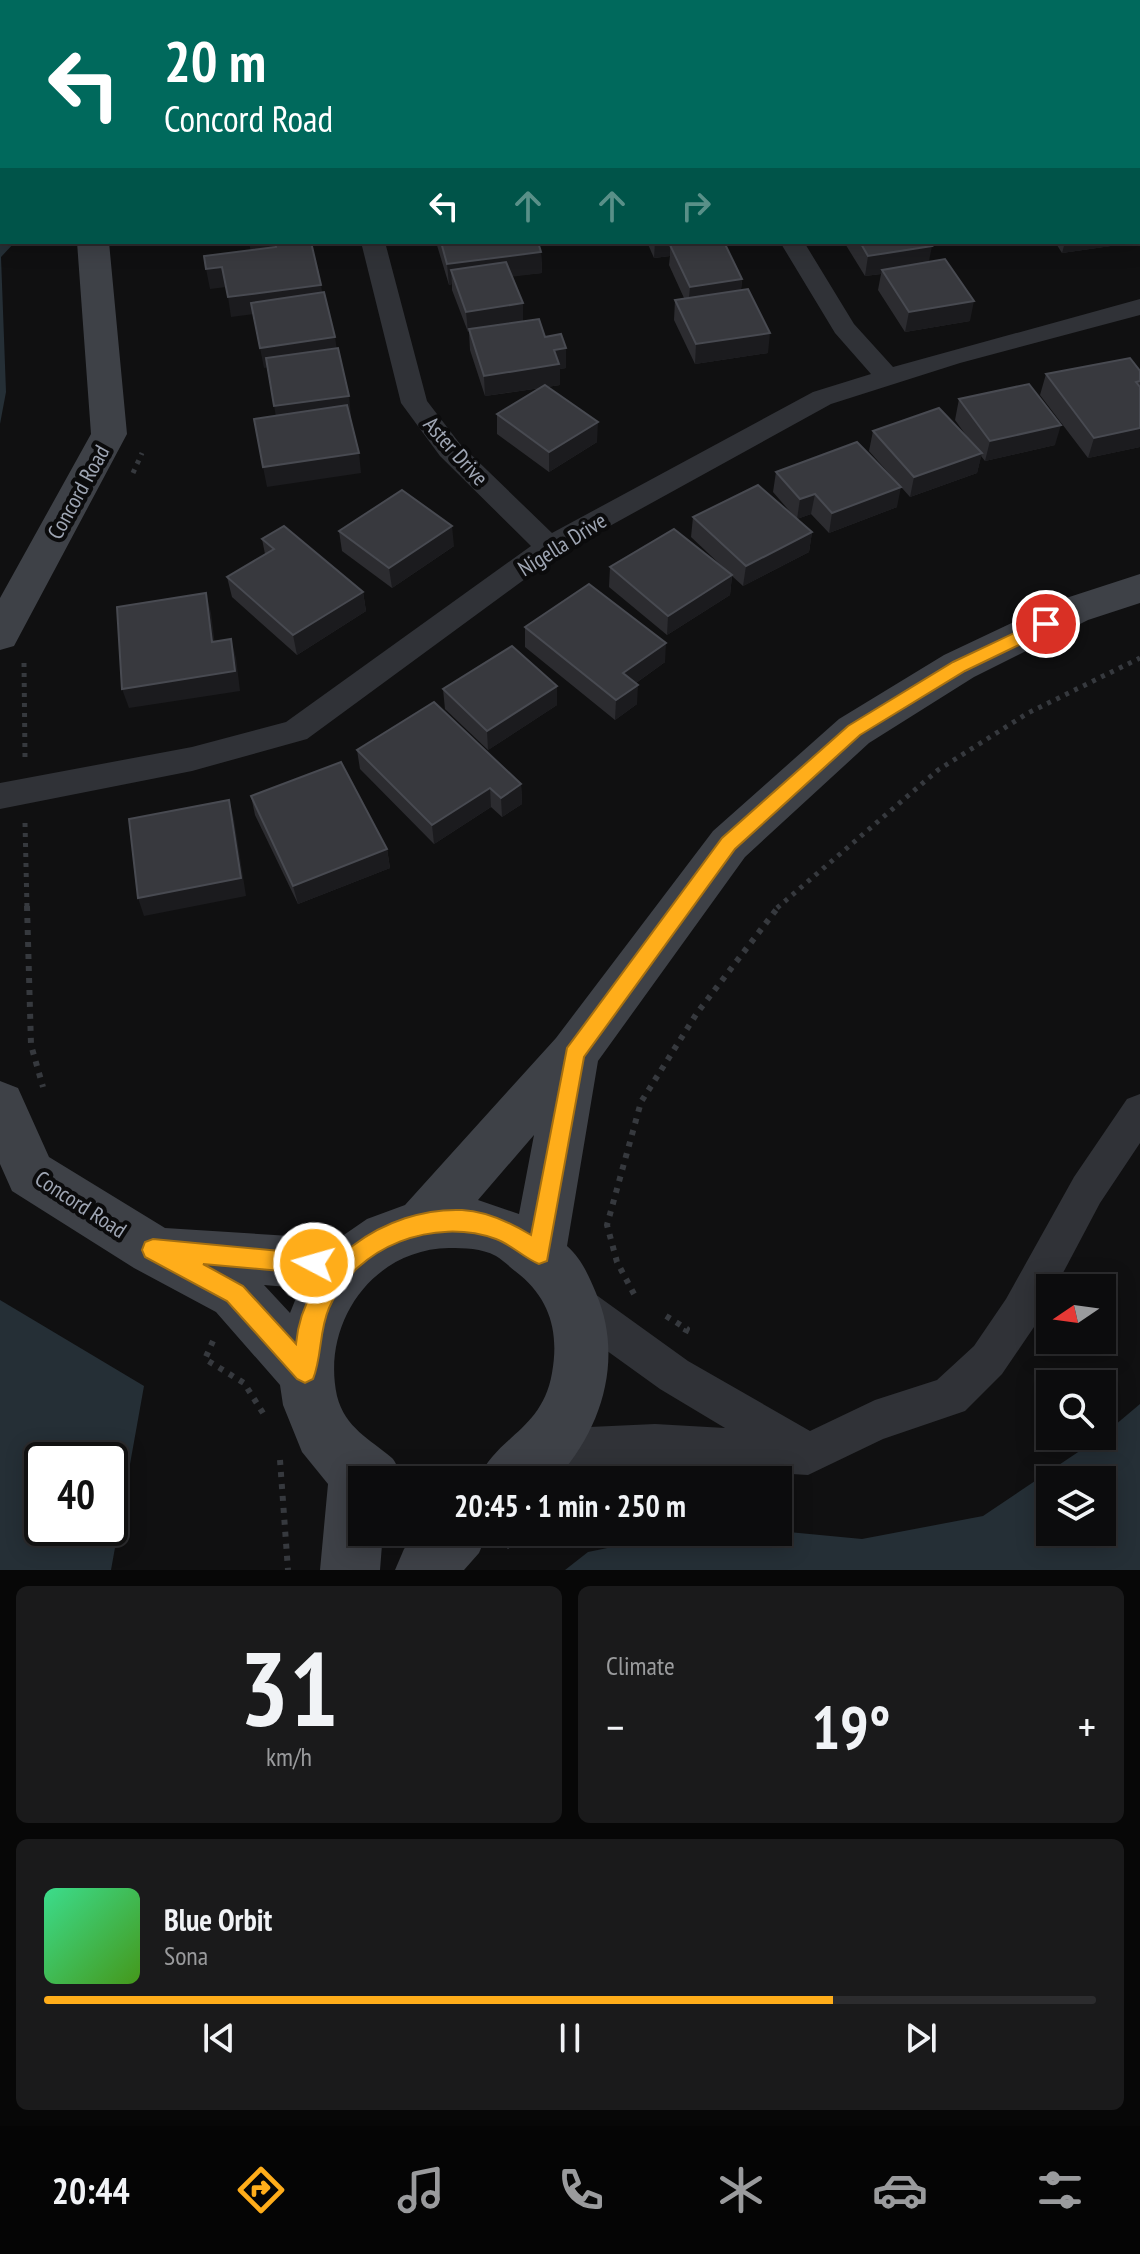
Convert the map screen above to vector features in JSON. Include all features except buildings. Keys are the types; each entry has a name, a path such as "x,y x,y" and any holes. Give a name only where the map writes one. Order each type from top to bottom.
{"street":[{"name":"Concord Road","path":"12,641 109,434 93,244"},
{"name":"Aster Drive","path":"374,244 414,403 450,450 549,547"},
{"path":"793,244 844,328 888,377"},
{"name":"Nigella Drive","path":"13,793 192,759 296,731 549,547 822,398 1140,307"},
{"path":"424,1222 574,1054 729,844 854,731 959,666 1074,610 1140,588"},
{"path":"539,1253 574,1054"},
{"name":"Concord Road","path":"23,1102 30,1174 153,1250 235,1293 305,1371"},
{"path":"526,1465 655,1445 808,1454 875,1421 950,1396 988,1360 1020,1313 1087,1190 1140,1111"},
{"path":"354,1466 330,1445 312,1410 305,1371 308,1333 322,1297 345,1266 381,1238 424,1222 465,1220 504,1231 539,1253 559,1276 574,1303 583,1340 581,1378 568,1416 526,1465"},
{"name":"Concord Road","path":"153,1250 345,1266"},
{"path":"574,1303 674,1375 808,1454"},
{"path":"350,1570 354,1546"},
{"path":"425,1570 446,1546"}],"path":[{"path":"132,474 140,462 143,447"},
{"path":"12,641 13,793 31,1045 23,1102"},
{"path":"643,1301 633,1293 617,1262 607,1225 641,1102 697,1013 780,905 938,770 1028,713 1140,658"},
{"path":"235,1293 205,1359 244,1383 265,1417"},
{"path":"653,1309 687,1329"},
{"path":"276,1444 284,1474 288,1570"}],"shaded area":[{"path":"0,244 13,244 1,257 6,392 0,424"},
{"path":"0,1300 144,1386 128,1475 128,1442 24,1442 24,1546 115,1546 111,1570 0,1570"},
{"path":"1140,1404 1140,1570 565,1570 588,1552 617,1546 792,1546 792,1532 862,1539 983,1516 1036,1480 1036,1546 1116,1546 1116,1466 1057,1466 1081,1450 1116,1450 1116,1424"}],"route":[{"path":"314,1263 153,1250 235,1293 305,1371 308,1333 322,1297 345,1266 381,1238 424,1222 465,1220 504,1231 539,1253 574,1054 729,844 854,731 959,666 1046,624"}]}
